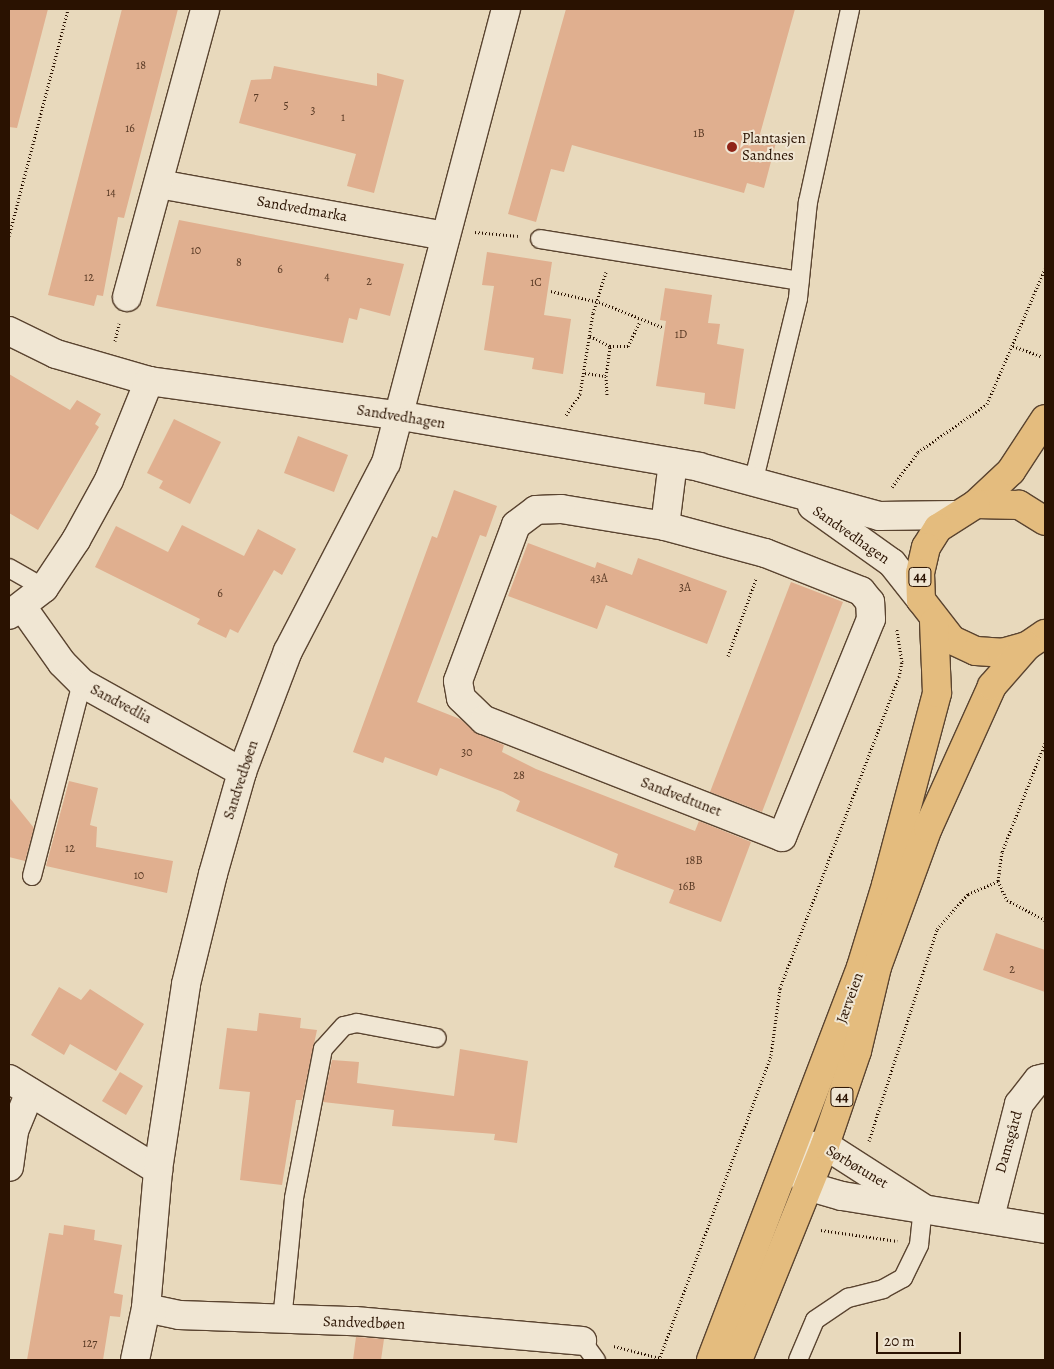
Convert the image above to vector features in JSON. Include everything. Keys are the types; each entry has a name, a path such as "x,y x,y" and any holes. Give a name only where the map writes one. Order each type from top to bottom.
{"main road":[{"name":"44","path":"1036,640 1002,653 976,651 952,640 928,611 920,573 926,547 938,528 965,510 1011,472 1045,419"},
{"path":"965,510 1020,505 1045,521"},
{"name":"Jærveien","path":"711,1360 861,967 886,885 937,693 928,611"},
{"name":"Jærveien","path":"738,1360 825,1145 857,1051 877,967 928,828 992,686 1036,640"}],"street":[{"path":"127,297 205,9"},
{"path":"402,416 445,236 506,9"},
{"name":"Sandvedmarka","path":"159,184 445,236"},
{"name":"Sandvedhagen","path":"9,331 56,354 112,372 149,381 402,416 673,462 754,479 796,496 879,516 965,510"},
{"name":"Sandvedlia","path":"149,381 109,480 44,588 16,612 82,683 242,772"},
{"name":"Sandvedbøen","path":"135,1360 146,1308 158,1170 186,984 242,772 288,651 386,463 402,416"},
{"path":"665,526 673,462"},
{"name":"Sandvedhagen","path":"796,496 873,547 928,611"},
{"name":"Sandvedtunet","path":"536,510 560,510 665,526 765,553 861,591 870,602 871,619 782,837 484,720 461,698 458,681 516,525 536,510"},
{"name":"Damsgård","path":"990,1216 1019,1104 1038,1080 1045,1078"},
{"path":"9,1167 19,1086 158,1170"},
{"name":"Sørbøtunet","path":"793,1148 825,1145 923,1208"},
{"path":"793,1148 807,1186"},
{"name":"Sørbøtunet","path":"807,1186 923,1208 990,1216 1045,1229"},
{"name":"Sandvedbøen","path":"146,1308 179,1315 478,1329 589,1351"}],"lane":[{"path":"754,479 800,281 808,202 850,9"},
{"path":"540,239 800,281"},
{"path":"9,568 44,588"},
{"path":"32,876 82,683"},
{"path":"282,1321 294,1198 323,1049 344,1026 357,1022 437,1038"},
{"path":"798,1360 815,1320 848,1298 883,1289 903,1278 919,1245 923,1208"}],"path":[{"path":"9,236 68,9"},
{"path":"562,419 573,408 585,374 590,336 607,268 615,269"},
{"path":"887,494 918,452 987,404 1045,269"},
{"path":"551,291 600,302 640,321 662,327"},
{"path":"112,372 115,337 127,297"},
{"path":"590,336 610,346 633,343 640,321"},
{"path":"607,396 606,376 610,346"},
{"path":"1013,346 1041,356"},
{"path":"585,374 606,376"},
{"path":"728,656 765,553"},
{"path":"589,1351 660,1359 771,1055 780,988 899,677 902,662 895,623"},
{"path":"1045,744 1002,852 998,881 1007,900 1045,920"},
{"path":"868,1144 937,929 968,894 998,881"}],"building":[{"path":"9,9 48,9 17,128 9,127"},
{"path":"122,9 178,9 124,218 118,217 103,296 97,295 94,306 48,295"},
{"path":"566,9 795,9 760,134 777,139 764,188 747,183 744,193 572,145 564,172 551,169 536,222 508,214"},
{"path":"274,66 377,86 377,73 404,80 374,193 347,186 356,154 239,123 251,80 271,79"},
{"path":"179,220 404,264 390,316 360,308 357,320 349,318 343,343 156,306"},
{"path":"487,252 552,262 544,315 571,319 563,374 532,369 534,358 484,350 494,286 482,285"},
{"path":"665,288 712,295 708,323 720,324 717,344 744,349 735,409 704,404 705,393 656,386 666,321 660,320"},
{"path":"9,374 70,410 77,400 101,414 95,424 99,427 38,530 9,513"},
{"path":"174,419 221,442 190,504 159,488 163,481 147,473"},
{"path":"298,436 348,455 334,492 284,473"},
{"path":"454,490 497,506 486,537 480,535 417,702 460,719 478,734 504,745 502,752 536,769 695,831 699,821 751,842 721,922 669,903 674,890 614,867 618,854 516,811 520,801 503,792 440,768 437,776 385,757 383,763 353,752 432,536 437,538"},
{"path":"182,525 244,556 258,529 296,549 282,575 274,570 238,633 230,629 226,638 197,624 200,619 95,567 116,526 168,552"},
{"path":"528,543 595,568 597,562 632,575 638,558 727,591 707,644 606,605 597,629 508,596"},
{"path":"791,582 843,602 762,812 710,792"},
{"path":"69,781 98,788 90,825 97,827 96,847 173,861 167,893 46,866"},
{"path":"9,797 34,828 25,861 9,857"},
{"path":"996,933 1045,950 1045,992 983,970"},
{"path":"59,987 81,1000 90,989 144,1024 116,1071 70,1044 64,1055 31,1035"},
{"path":"259,1013 301,1018 300,1028 317,1030 302,1100 296,1100 282,1185 240,1180 250,1092 219,1089 227,1028 257,1031"},
{"path":"460,1049 528,1061 517,1143 494,1140 495,1134 392,1126 394,1110 323,1102 332,1060 359,1062 357,1083 454,1096"},
{"path":"120,1072 143,1086 126,1115 102,1101"},
{"path":"64,1225 95,1230 94,1240 122,1245 114,1293 123,1295 120,1317 110,1316 103,1360 27,1360 49,1233 63,1235"},
{"path":"356,1337 384,1339 381,1360 353,1360"}],"place":[{"name":"Plantasjen Sandnes","path":"732,147"}]}
